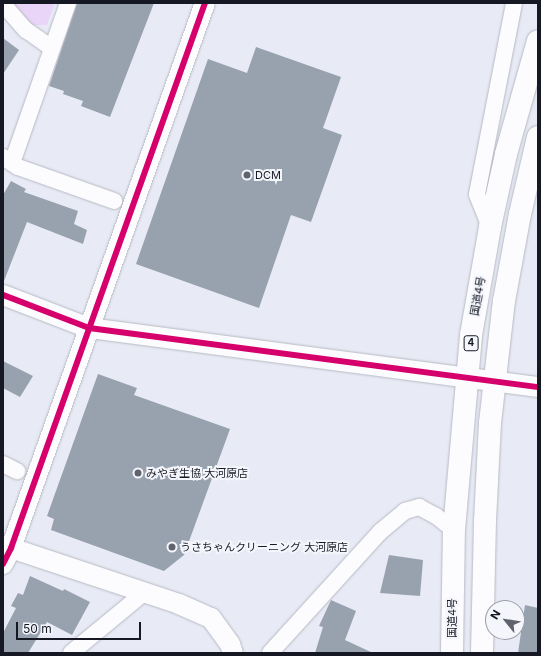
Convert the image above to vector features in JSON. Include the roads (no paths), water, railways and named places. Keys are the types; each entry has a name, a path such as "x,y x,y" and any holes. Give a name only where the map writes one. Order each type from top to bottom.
{"highway":[{"name":"国道4号","path":"452,653 454,530 472,334 490,227 506,154 538,41"},
{"path":"482,653 484,521 494,382 504,301 520,214 538,137"}],"street":[{"path":"68,3 52,48 7,160 18,168 114,201"},
{"path":"205,3 7,556 145,592 179,604 211,618 230,644 233,653"},
{"path":"490,227 477,194 514,3"},
{"path":"3,4 26,30 52,48"},
{"path":"3,295 89,328 467,379 538,387"},
{"path":"270,653 380,532 405,511 419,507 436,516 454,530"},
{"path":"71,653 145,592"}],"place":[{"name":"DCM","path":"247,175"},
{"name":"みやぎ生協 大河原店","path":"138,473"},
{"name":"うさちゃんクリーニング 大河原店","path":"172,547"}]}
